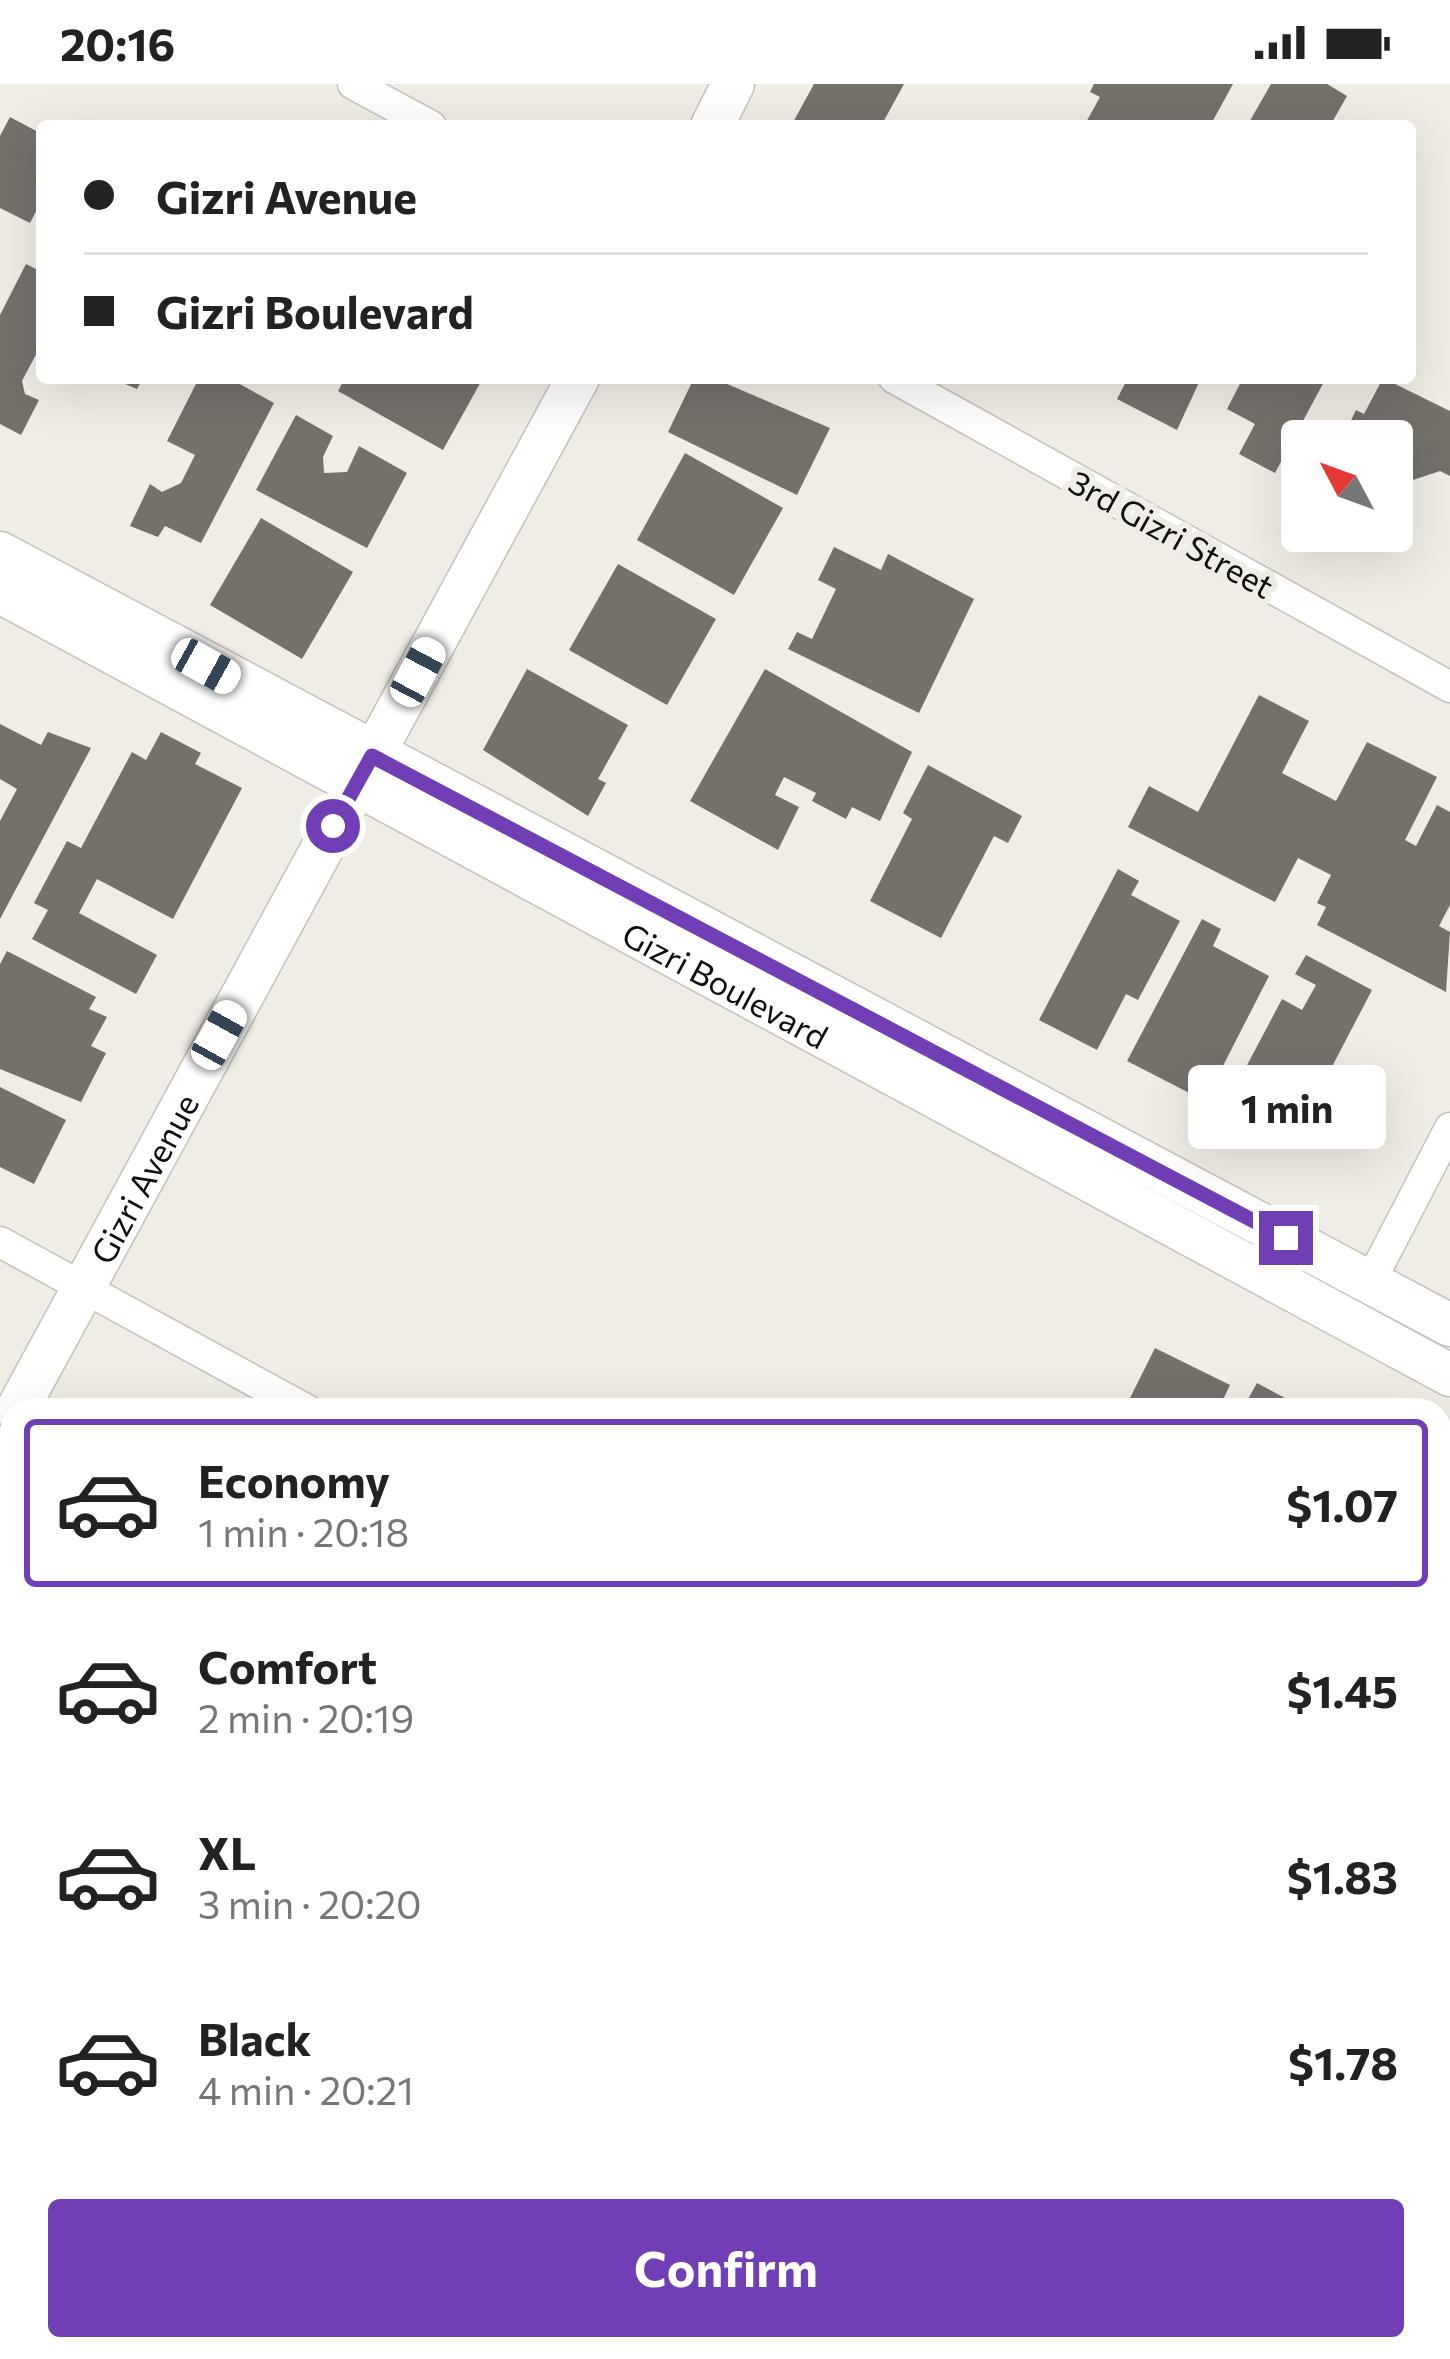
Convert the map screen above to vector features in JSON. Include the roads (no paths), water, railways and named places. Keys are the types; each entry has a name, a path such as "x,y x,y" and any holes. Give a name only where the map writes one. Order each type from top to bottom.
{"main road":[{"path":"715,120 733,84"},
{"name":"Gizri Avenue","path":"23,1398 575,384"},
{"name":"Gizri Boulevard","path":"0,553 364,770 1450,1375"},
{"name":"Gizri Boulevard","path":"0,592 364,770 1450,1325"}],"street":[{"path":"352,84 420,120"},
{"name":"3rd Gizri Street","path":"905,384 1450,687"},
{"path":"1370,1282 1450,1128"},
{"path":"0,1242 285,1398"}]}
